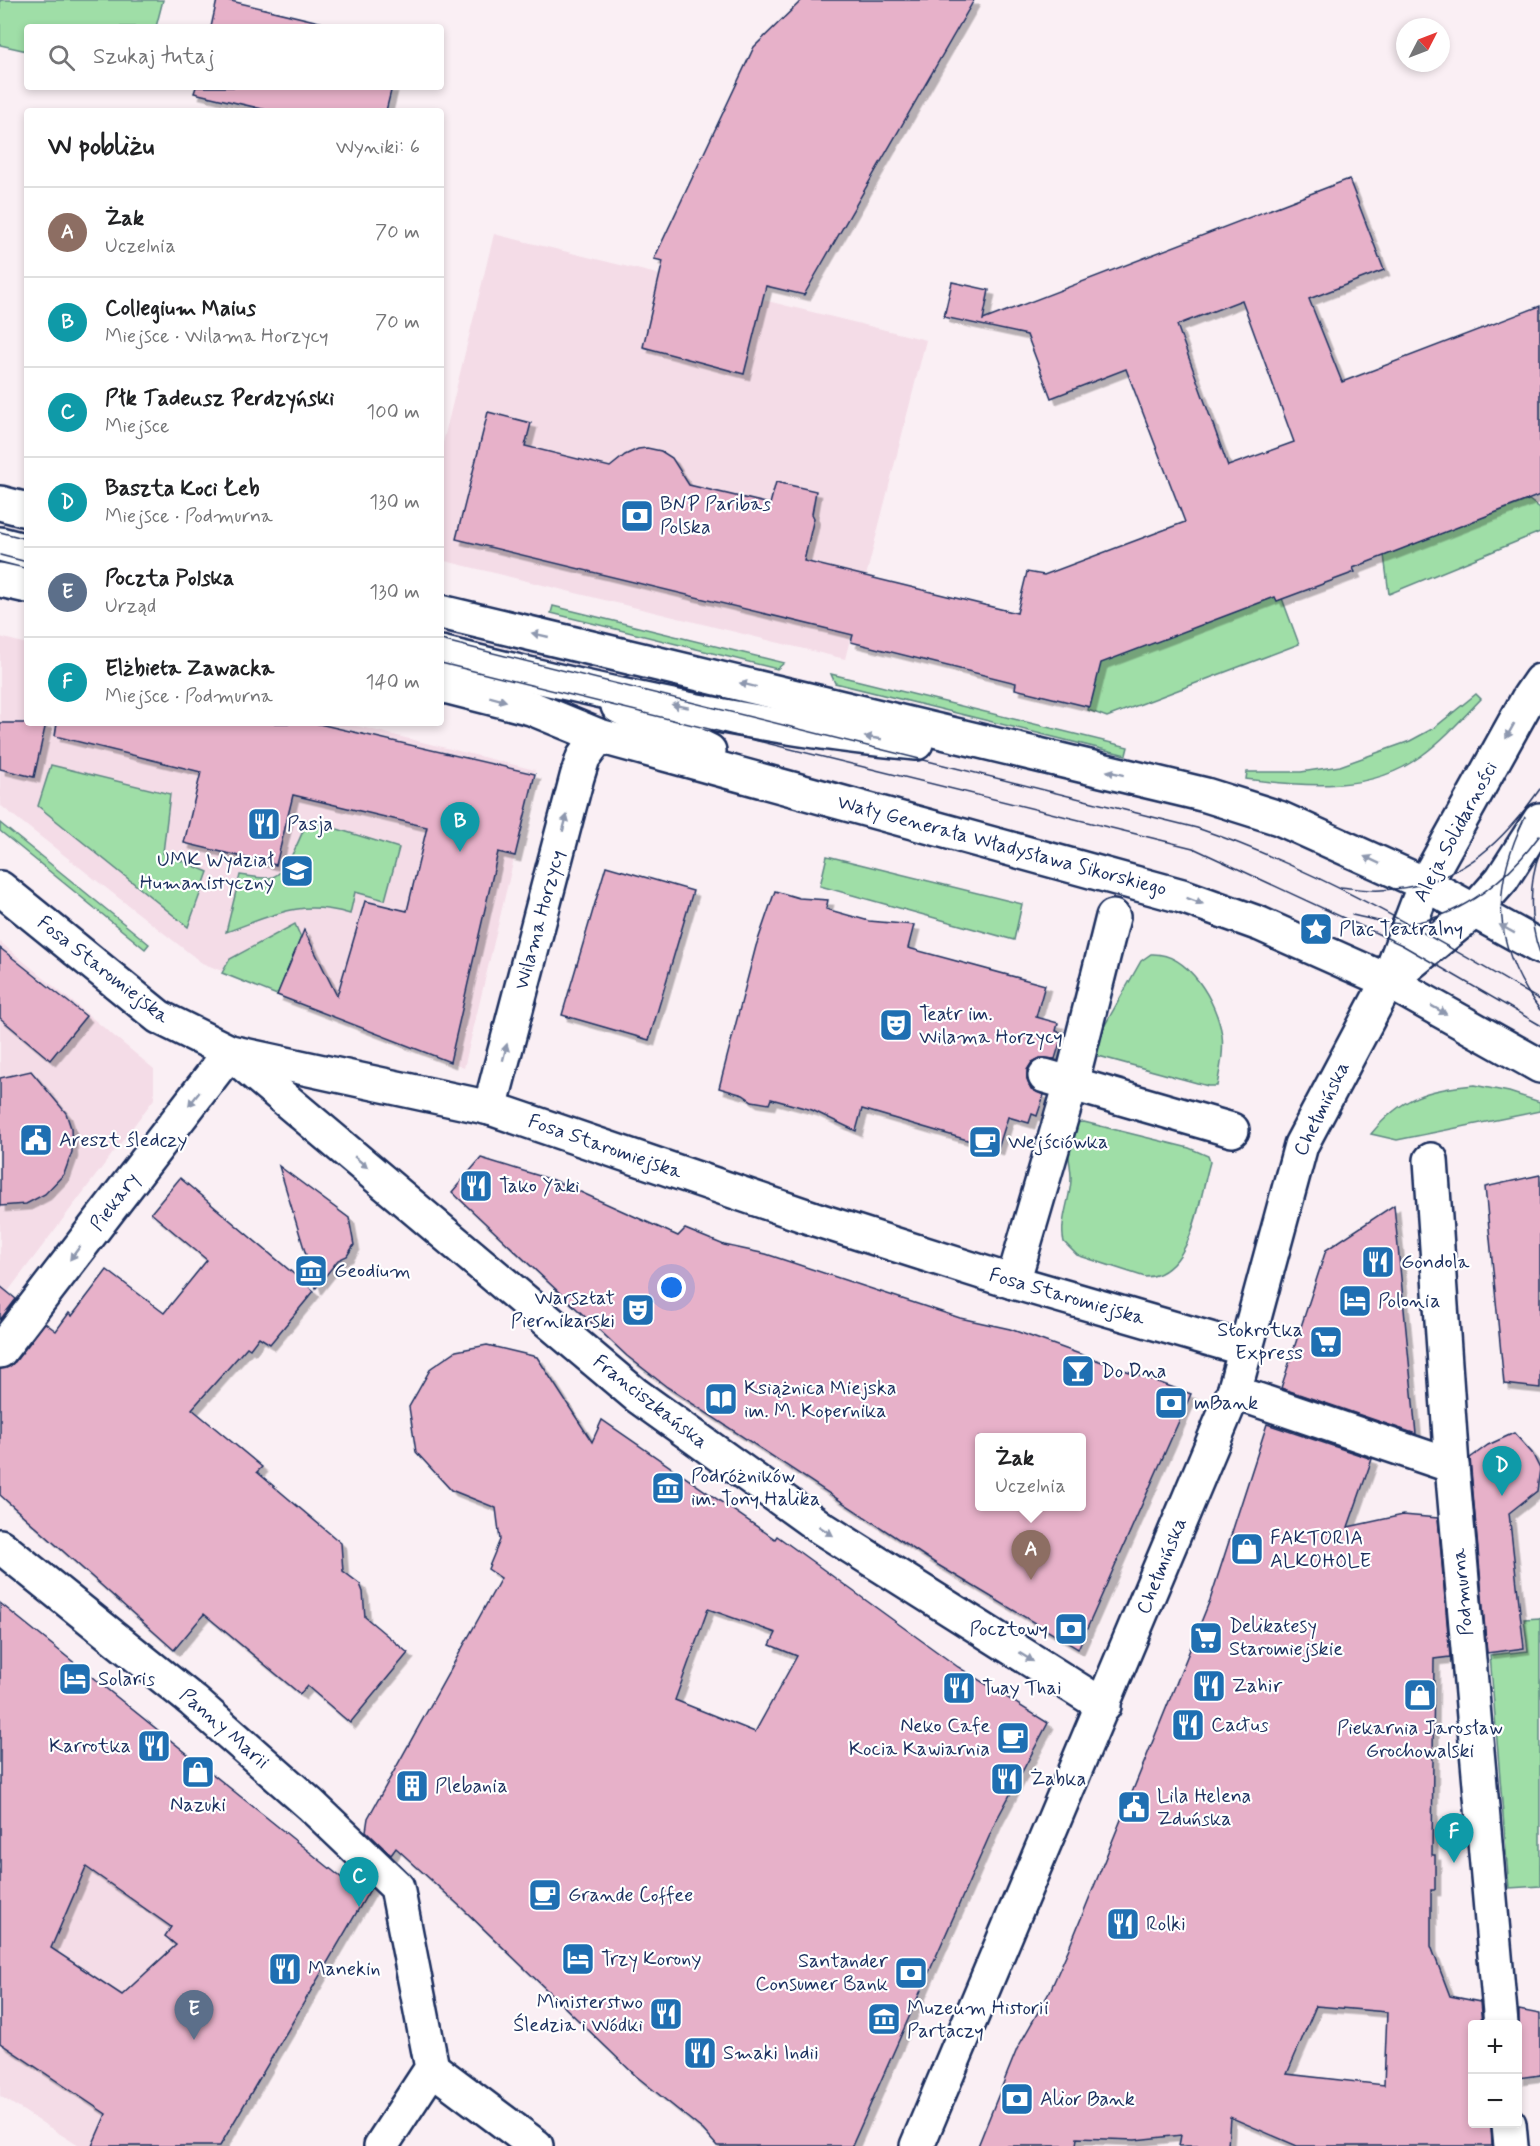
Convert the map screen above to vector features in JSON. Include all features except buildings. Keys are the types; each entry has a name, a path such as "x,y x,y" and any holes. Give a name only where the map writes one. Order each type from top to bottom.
{"street":[{"path":"0,503 24,509"},
{"path":"0,544 24,549"},
{"path":"0,580 24,585"},
{"path":"444,613 1172,786 1279,818 1425,884 1540,947"},
{"path":"444,654 583,688 810,730 890,741 1035,754"},
{"name":"Aleja Solidarności","path":"1388,981 1425,884 1528,697 1540,681"},
{"name":"Wały Generała Władysława Sikorskiego","path":"444,686 531,708 599,736 1145,884 1260,924 1388,981 1540,1066"},
{"path":"583,688 775,784"},
{"name":"Wilama Horzycy","path":"490,1108 577,777 583,758 599,736"},
{"path":"1388,981 1474,911 1502,879 1540,820"},
{"name":"Fosa Staromiejska","path":"0,888 159,1017 230,1052 490,1108 818,1220 1013,1282 1245,1349"},
{"path":"1013,1282 1058,1080 1113,917"},
{"name":"Chełmińska","path":"917,2146 1104,1706 1234,1392 1301,1145 1388,981"},
{"name":"Franciszkańska","path":"230,1052 636,1395 820,1527 1104,1706"},
{"name":"Piekary","path":"0,1351 230,1052"},
{"path":"1058,1080 1233,1130"},
{"name":"Podmurna","path":"1431,1160 1452,1466 1501,2020"},
{"path":"1234,1392 1452,1466"},
{"name":"Panny Marii","path":"0,1546 193,1701 397,1887 432,2068"},
{"path":"381,2146 432,2068 536,2146"},
{"path":"1509,2128 1511,2146"}],"shaded area":[{"path":"494,234 926,340 845,659 444,561 444,439"},
{"name":"UMK Wydział Humanistyczny","path":"0,637 24,643 24,726 357,726 535,770 464,1068 202,963 0,805"},
{"path":"0,942 154,1069 154,1099 0,1302"},
{"path":"0,1603 171,1741 125,1895 298,2017 289,2035 285,2034 220,2146 79,2146 0,2096"}],"green space":[{"path":"0,0 163,0 157,24 24,24 24,50 0,45"},
{"path":"1529,500 1540,508 1540,532 1389,594 1384,555"},
{"path":"1280,593 1299,644 1107,717 1088,710 1099,662"},
{"path":"553,606 784,663 777,669 551,613"},
{"path":"831,674 1128,747 1126,755 835,683"},
{"path":"1476,694 1481,699 1437,743 1401,768 1380,777 1359,782 1314,785 1246,779 1247,772 1301,772 1340,766 1410,741 1434,728"},
{"path":"51,765 170,794 163,853 208,872 188,927 38,806"},
{"path":"308,820 399,848 385,900 355,892 350,914 316,908 287,911 226,932 240,875 265,878 279,874 289,860"},
{"path":"0,823 149,944 145,949 0,831"},
{"path":"827,856 1022,904 1014,940 820,886"},
{"path":"295,924 301,938 277,995 222,973 230,959"},
{"path":"1151,954 1177,961 1189,970 1199,982 1214,1009 1222,1035 1222,1054 1217,1086 1208,1086 1095,1055 1092,1048 1141,961"},
{"path":"1474,1085 1509,1092 1540,1102 1540,1111 1397,1140 1371,1134 1393,1111 1416,1097 1443,1089"},
{"path":"1084,1122 1189,1148 1208,1156 1210,1162 1191,1233 1173,1264 1161,1273 1145,1277 1077,1255 1064,1242 1063,1227 1071,1180 1067,1144 1068,1130 1070,1123"},
{"path":"1540,1618 1540,1886 1509,1888 1490,1655 1528,1651 1524,1619"}],"tram line":[{"path":"0,532 24,538"},
{"path":"0,555 24,561"},
{"path":"444,641 1197,828 1286,863 1373,905 1540,1000"},
{"path":"444,664 1193,848 1402,945 1540,1025"},
{"path":"1340,887 1366,890 1408,887 1432,881 1453,872 1491,846 1508,829 1540,789"},
{"path":"1525,817 1506,869 1502,893 1502,916 1505,940 1513,963 1524,986 1540,1010"},
{"path":"1352,915 1382,922 1405,924 1431,919 1450,912 1500,879 1540,835"},
{"path":"1540,852 1533,876 1531,902 1536,942 1540,953"}],"place":[{"name":"BNP Paribas Polska","path":"637,516"},
{"name":"Pasja","path":"264,824"},
{"name":"Collegium Maius","path":"460,852"},
{"name":"UMK Wydział Humanistyczny","path":"297,871"},
{"name":"Plac Teatralny","path":"1316,929"},
{"name":"Teatr im. Wilama Horzycy","path":"896,1025"},
{"name":"Areszt śledczy","path":"36,1140"},
{"name":"Wejściówka","path":"985,1142"},
{"name":"Tako Yaki","path":"476,1186"},
{"name":"Gondola","path":"1378,1262"},
{"name":"Geodium","path":"311,1271"},
{"name":"Polonia","path":"1355,1301"},
{"name":"Warsztat Piernikarski","path":"638,1310"},
{"name":"Stokrotka Express","path":"1326,1342"},
{"name":"Do Dna","path":"1078,1371"},
{"name":"Książnica Miejska im. M. Kopernika","path":"721,1399"},
{"name":"mBank","path":"1171,1403"},
{"name":"Podróżników im. Tony Halika","path":"668,1488"},
{"name":"Baszta Koci Łeb","path":"1502,1496"},
{"name":"FAKTORIA ALKOHOLE","path":"1247,1549"},
{"name":"Żak","path":"1031,1580"},
{"name":"Pocztowy","path":"1071,1629"},
{"name":"Delikatesy Staromiejskie","path":"1206,1638"},
{"name":"Solaris","path":"75,1679"},
{"name":"Zahir","path":"1209,1686"},
{"name":"Tuay Thai","path":"959,1688"},
{"name":"Piekarnia Jarosław Grochowalski","path":"1420,1695"},
{"name":"Cactus","path":"1188,1725"},
{"name":"Neko Cafe Kocia Kawiarnia","path":"1013,1738"},
{"name":"Karrotka","path":"154,1746"},
{"name":"Nazuki","path":"198,1772"},
{"name":"Żabka","path":"1007,1779"},
{"name":"Plebania","path":"412,1786"},
{"name":"Lila Helena Zduńska","path":"1134,1807"},
{"name":"Elżbieta Zawacka","path":"1454,1863"},
{"name":"Grande Coffee","path":"545,1895"},
{"name":"Płk Tadeusz Perdzyński","path":"359,1907"},
{"name":"Rolki","path":"1123,1924"},
{"name":"Trzy Korony","path":"578,1959"},
{"name":"Manekin","path":"285,1969"},
{"name":"Santander Consumer Bank","path":"911,1973"},
{"name":"Ministerstwo Śledzia i Wódki","path":"666,2014"},
{"name":"Muzeum Historii Partaczy","path":"884,2019"},
{"name":"Poczta Polska","path":"194,2040"},
{"name":"Smaki Indii","path":"700,2053"},
{"name":"Alior Bank","path":"1017,2099"}]}
